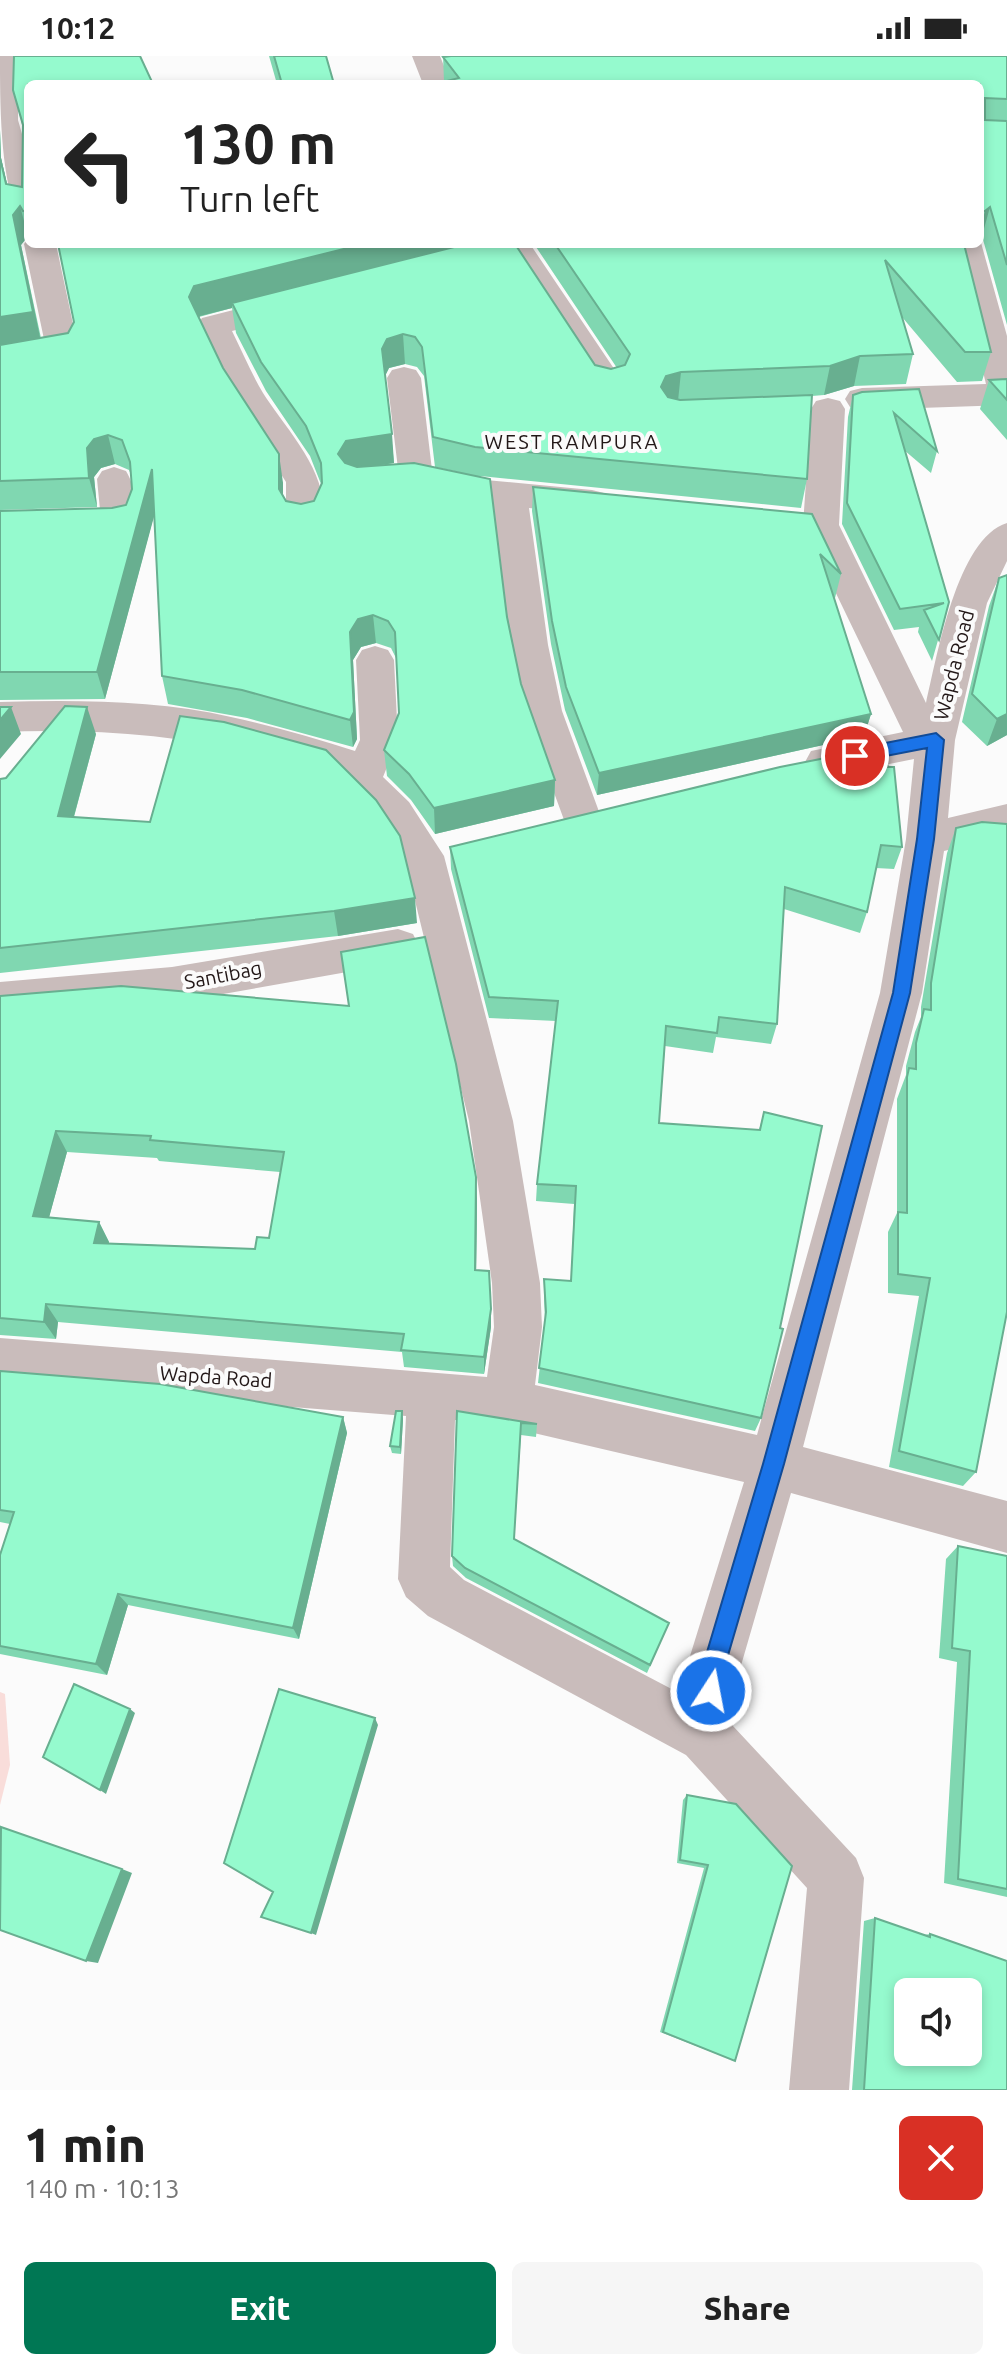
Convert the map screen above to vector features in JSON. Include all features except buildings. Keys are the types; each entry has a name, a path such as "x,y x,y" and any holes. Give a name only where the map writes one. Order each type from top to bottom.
{"street":[{"path":"4,56 3,120 24,192"},
{"path":"426,56 435,80"},
{"path":"0,362 63,352 41,248"},
{"path":"936,740 915,720 805,524 813,410 854,400 1006,394 969,248"},
{"path":"505,250 608,385"},
{"path":"304,518 303,482 248,396 213,325 319,298"},
{"path":"404,378 403,478 475,491 618,505"},
{"path":"0,525 119,522 114,479"},
{"path":"509,494 529,645 567,821 623,807"},
{"name":"Wapda Road","path":"705,1736 713,1669 774,1464 901,993 926,839 936,740 969,603 990,558 1007,536"},
{"path":"363,779 379,740 375,660"},
{"path":"36,747 63,715"},
{"path":"0,717 63,715 147,719 230,731 344,763 438,853 444,938 491,1121 516,1283 518,1327 508,1403"},
{"path":"789,769 936,740"},
{"path":"926,839 1007,820"},
{"name":"Santibag","path":"0,1000 172,985 444,938"},
{"name":"Wapda Road","path":"0,1361 431,1394 508,1403 774,1464 1007,1527"},
{"path":"431,1394 424,1579 446,1598 705,1736 836,1878 819,2090"}],"shaded area":[{"path":"0,1692 5,1694 10,1765 0,1805"}],"district":[{"name":"WEST RAMPURA","path":"572,442"}],"route":[{"path":"711,1691 713,1669 774,1464 901,993 926,839 936,740 855,756"}]}
